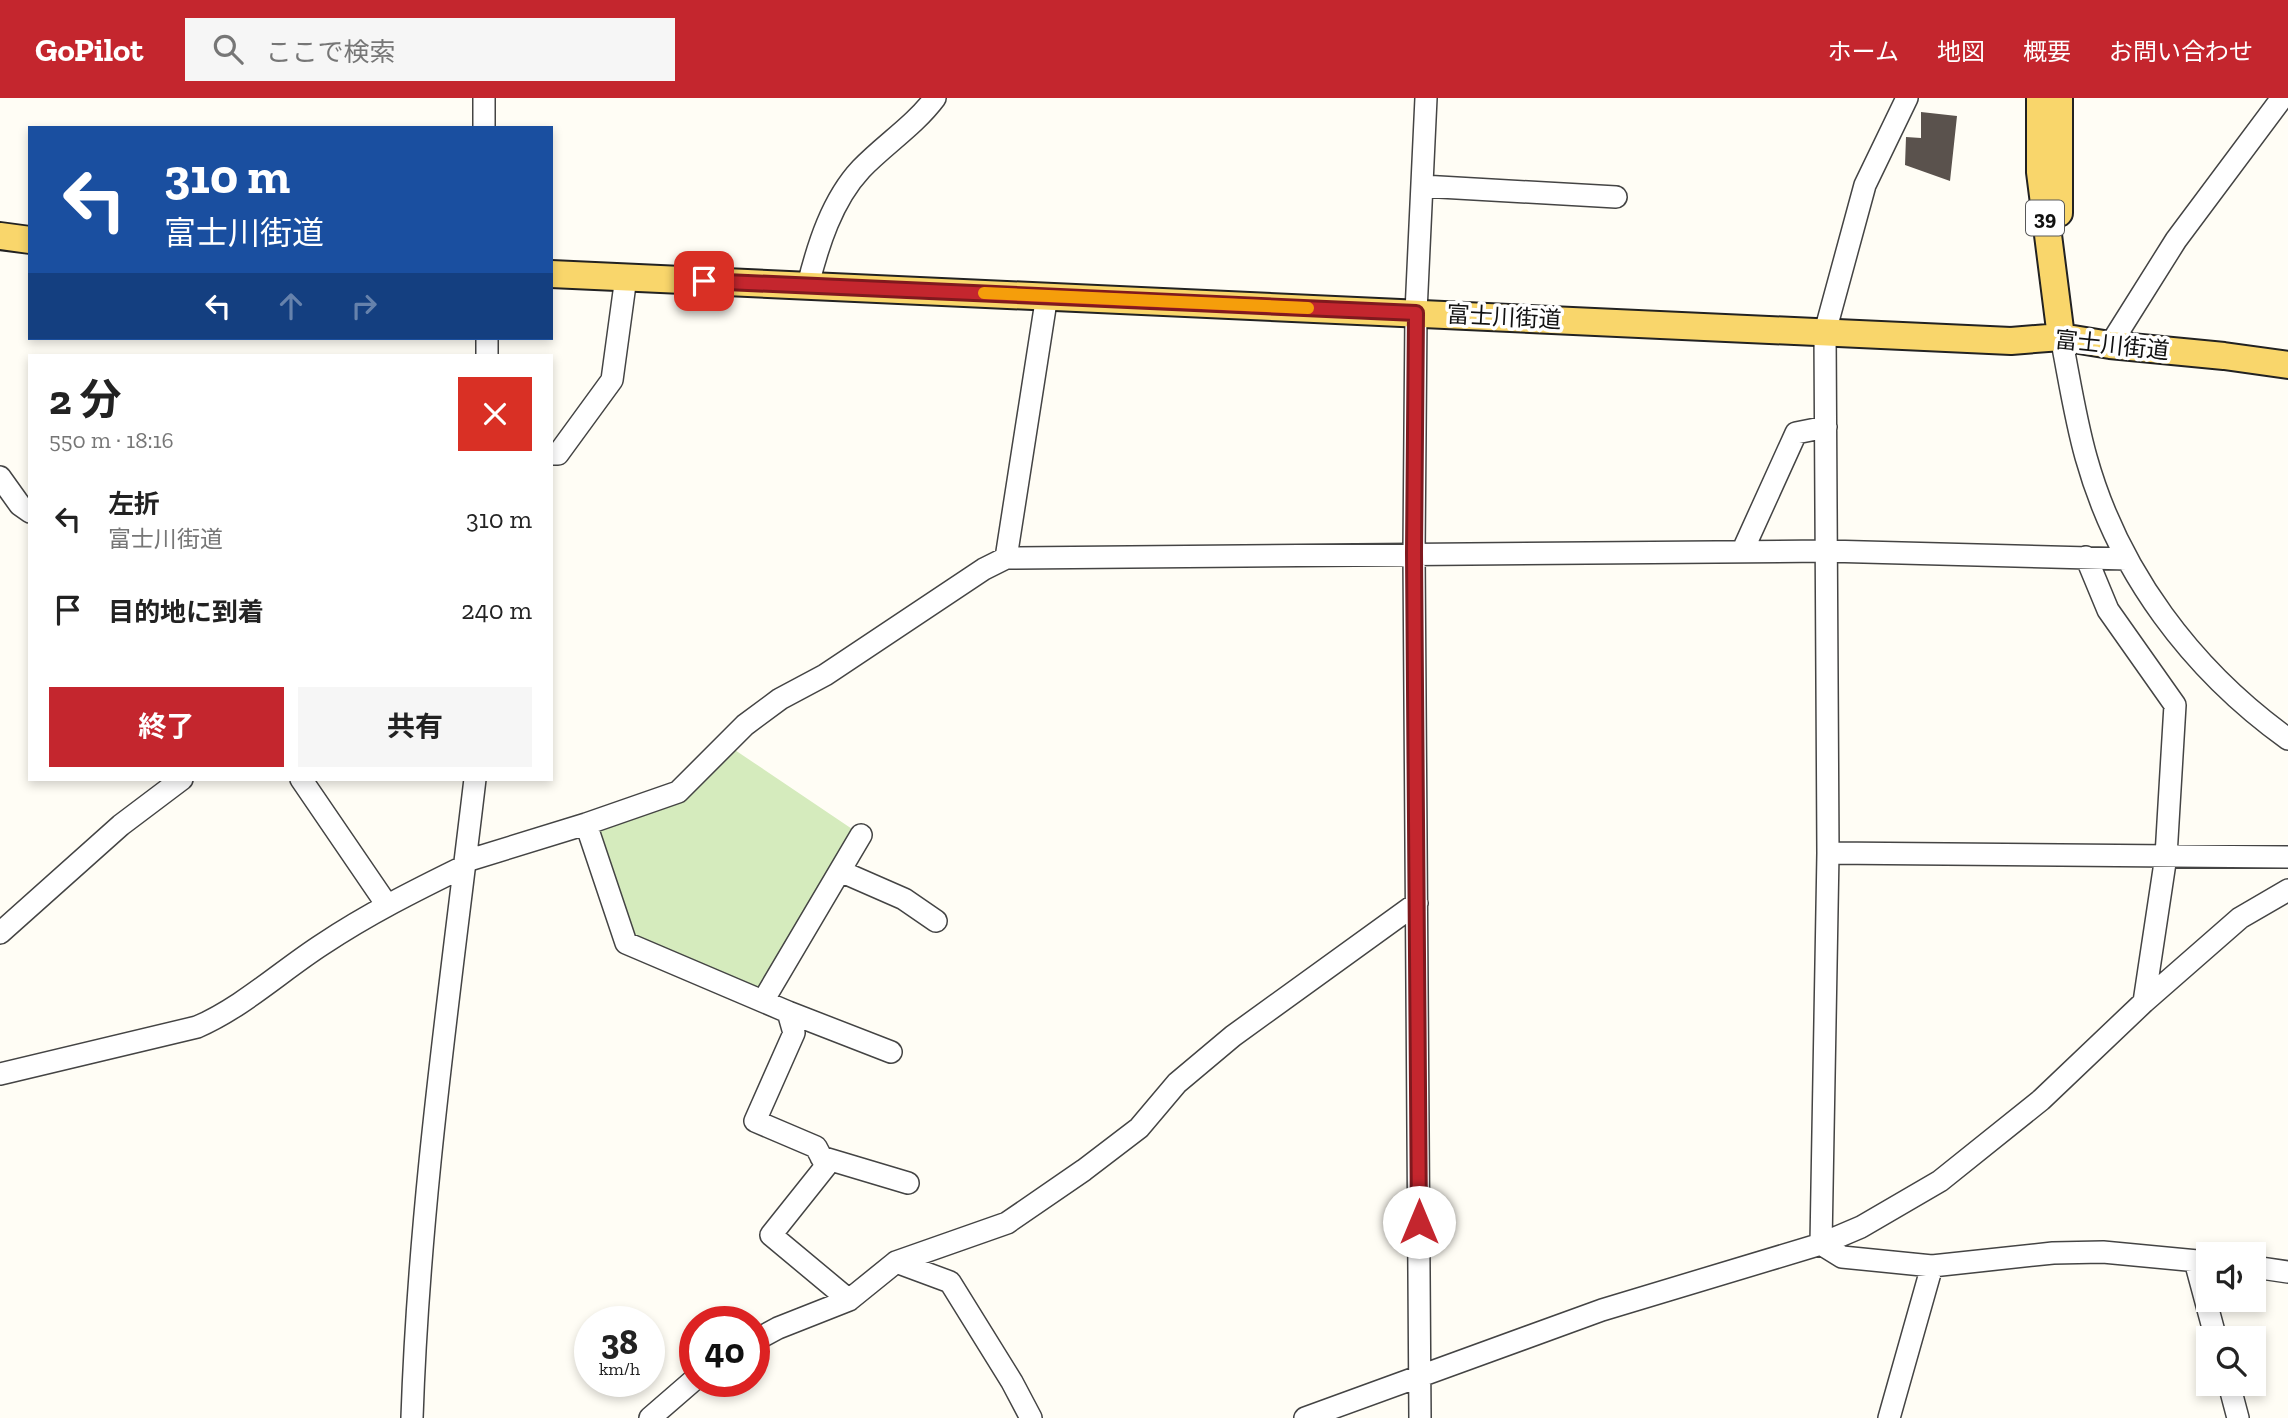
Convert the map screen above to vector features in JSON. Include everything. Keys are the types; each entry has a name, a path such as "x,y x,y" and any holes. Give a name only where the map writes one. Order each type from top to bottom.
{"main road":[{"name":"39","path":"2040,98 2040,172 2061,337"},
{"name":"39","path":"2059,98 2061,337"},
{"path":"0,236 28,240"},
{"name":"富士川街道","path":"553,274 2011,341 2061,337 2288,365"}],"street":[{"path":"484,98 484,126"},
{"path":"808,285 818,245 841,197 861,169 924,113 934,98"},
{"path":"1420,1418 1414,553 1416,313 1426,98"},
{"path":"1821,1244 1828,853 1825,332 1865,185 1907,98"},
{"path":"2110,345 2176,240 2284,100"},
{"path":"1422,186 1616,197"},
{"path":"553,454 558,454 612,380 626,277"},
{"path":"1006,558 1047,295"},
{"path":"2061,337 2086,458 2107,516 2127,559 2171,628 2217,681 2256,716 2288,739"},
{"path":"1742,552 1796,433 1826,427"},
{"path":"0,477 20,505 28,511"},
{"path":"0,1074 197,1027 218,1018 322,944 387,905 465,864 678,792 745,725 780,699 825,675 984,569 1006,558 1826,551 2127,559"},
{"path":"2086,557 2108,610 2175,705 2166,856 2144,1002"},
{"path":"0,933 121,825 179,781"},
{"path":"302,781 387,905"},
{"path":"412,1418 434,1130 475,781"},
{"path":"586,824 626,943 788,1012 891,1052"},
{"path":"763,1001 861,835"},
{"path":"1828,853 2288,857"},
{"path":"840,871 904,899 936,921"},
{"path":"1305,1418 1602,1310 1821,1244 1861,1227 1940,1181 2041,1100 2144,1002 2240,918 2288,890"},
{"path":"770,1332 849,1300 896,1262 1007,1223 1139,1128 1177,1083 1233,1035 1417,903"},
{"path":"788,1012 794,1032 755,1121 816,1147 825,1166 771,1235 849,1300"},
{"path":"821,1157 908,1183"},
{"path":"1821,1244 1842,1257 1932,1265 2103,1252 2196,1261"},
{"path":"896,1262 950,1282 1031,1418"},
{"path":"1889,1418 1932,1265"},
{"path":"2266,1269 2288,1272"},
{"path":"650,1418 679,1393"},
{"path":"2232,1396 2238,1418"}],"green space":[{"path":"726,744 861,835 763,1001 626,943 586,824 678,792"}],"building":[{"path":"1921,112 1957,116 1950,181 1905,165 1906,137 1921,138"}],"slow traffic":[{"path":"984,293 1308,308"}],"route":[{"path":"704,281 1416,313 1414,553 1419,1222"}]}
